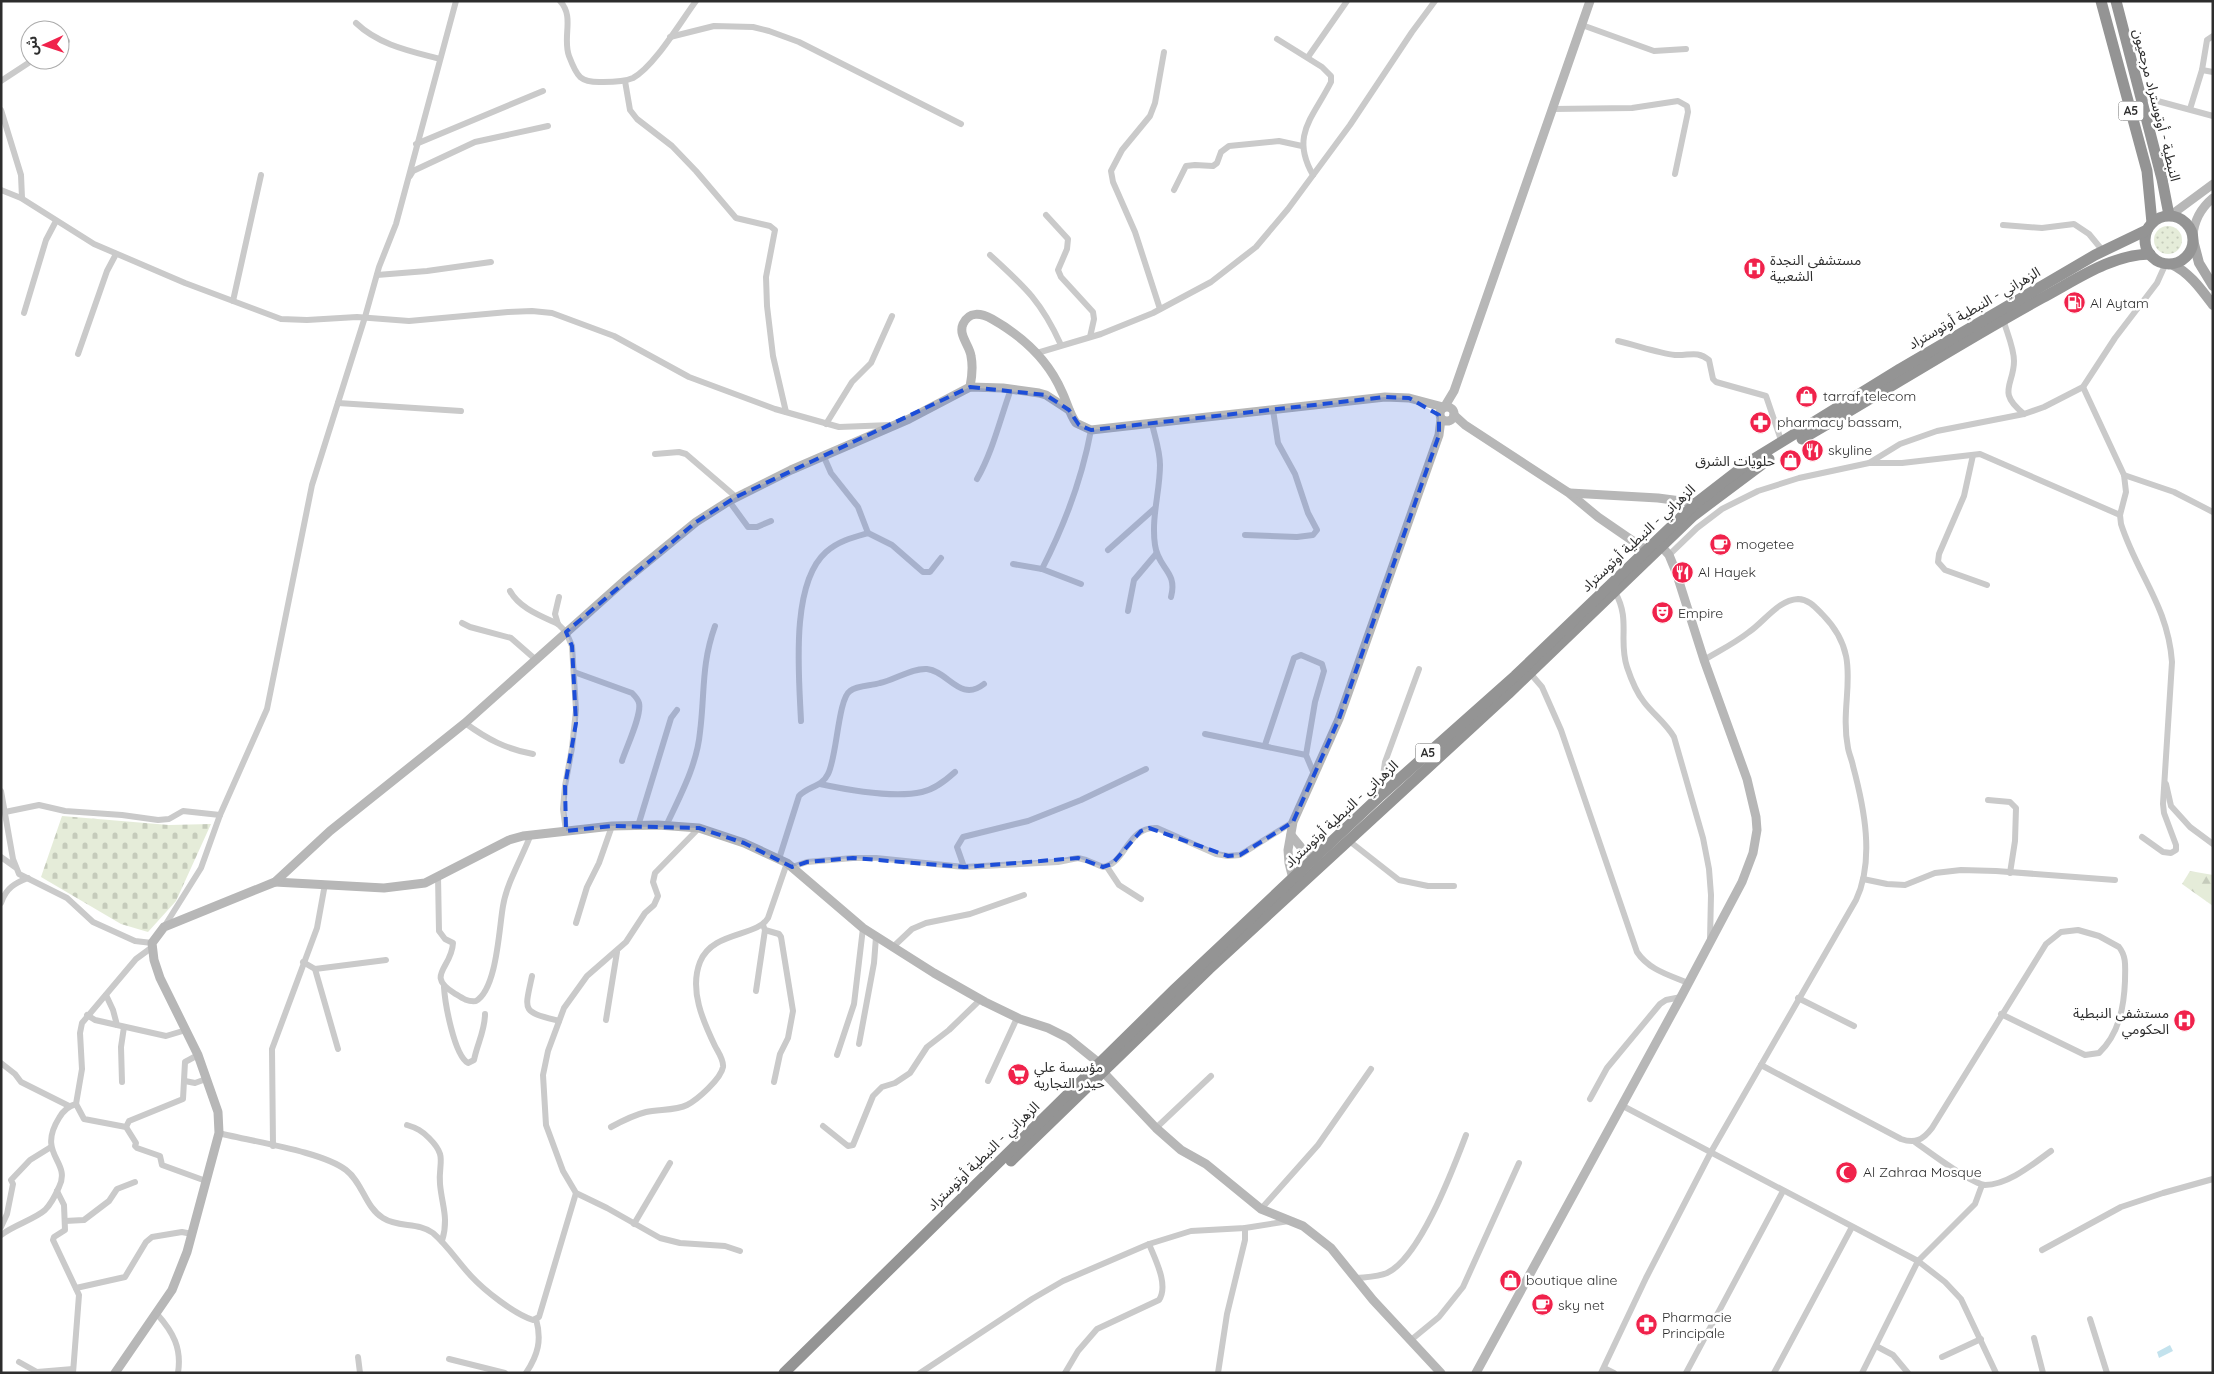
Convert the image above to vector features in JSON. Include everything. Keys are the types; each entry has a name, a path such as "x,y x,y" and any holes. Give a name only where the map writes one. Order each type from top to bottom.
{"highway":[{"name":"النبطية - أوتوستراد مرجعيون","path":"2101,1 2147,170 2150,226"},
{"name":"النبطية - أوتوستراد مرجعيون","path":"2116,1 2170,216"},
{"name":"A5","path":"2150,254 2145,238 2150,226 2162,216 2170,216"},
{"path":"2150,254 2157,260 2168,263 2179,261 2191,249 2193,238 2189,226 2181,218 2170,216"},
{"name":"الزهراني - النبطية أوتوستراد","path":"1223,950 1293,879 1380,797 1515,676 1696,503 1749,462 1900,369 2103,251 2150,226"},
{"name":"الزهراني - النبطية أوتوستراد","path":"792,1373 1206,966 1348,840 1530,673 1615,592 1666,551 1693,516 1772,456 2003,319 2103,265 2126,256 2150,254"},
{"name":"الزهراني - النبطية أوتوستراد","path":"784,1373 1102,1068"}],"main road":[{"path":"2193,238 2199,263 2213,286"},
{"path":"2168,263 2180,268 2191,278 2213,305"}],"street":[{"path":"1,1235 16,1224 42,1212 57,1191 62,1177 59,1164 51,1147 50,1137 52,1130 72,1105 82,1069 80,1033 82,1023 136,958 152,945 196,878 220,815 266,709 312,485 366,317 377,275 396,224 406,181 456,1"},
{"path":"560,1 568,12 568,54 578,76 586,81 594,82 625,81 639,74 670,37 696,1"},
{"path":"1308,57 1347,1"},
{"path":"1037,353 1090,337 1160,309 1211,282 1256,247 1356,117 1412,32 1435,1"},
{"path":"1293,879 1289,863 1292,822 1339,719 1590,1"},
{"path":"356,23 378,40 440,59"},
{"path":"1582,25 1654,51 1686,49"},
{"path":"670,37 699,29 724,26 753,27 769,31 799,42 961,124"},
{"path":"2190,109 2202,70 2207,40 2213,36"},
{"path":"1277,39 1328,71 1332,80 1304,131 1302,146 1313,175"},
{"path":"1160,309 1136,232 1113,182 1111,171 1122,150 1150,116 1155,103 1164,52"},
{"path":"1,81 20,69"},
{"path":"2202,70 2213,72"},
{"path":"625,81 632,114 672,146 736,218 770,226 775,230 768,265 766,297 773,356 786,412"},
{"path":"416,144 543,91"},
{"path":"2139,96 2213,116"},
{"path":"1553,109 1632,108 1671,101 1682,102 1688,112 1675,174"},
{"path":"1,110 21,175 22,198"},
{"path":"406,181 413,171 475,142 548,126"},
{"path":"1174,190 1186,166 1213,166 1218,163 1221,152 1229,146 1279,141 1302,146"},
{"path":"233,301 261,175"},
{"path":"2170,216 2213,184"},
{"path":"1,190 22,198 56,222 94,244 281,320 366,317 409,321 516,312 552,313 614,336 689,377 786,412 839,427 894,425"},
{"path":"2193,238 2194,224 2200,212 2213,198"},
{"path":"1046,215 1067,236 1067,249 1058,270 1061,277 1093,312 1094,319 1090,337"},
{"path":"24,313 46,240 56,222"},
{"path":"2004,225 2042,228 2074,224 2089,234 2103,251"},
{"path":"78,354 107,271 116,254"},
{"path":"990,255 1032,294 1043,309 1061,345"},
{"path":"377,275 426,271 491,262"},
{"path":"1869,463 1918,436 2024,414 2044,408 2082,388 2115,338 2157,283 2168,263"},
{"path":"970,387 971,356 962,334 962,327 968,317 973,314 983,314 1023,339 1037,353 1057,380 1076,423 1091,430 1386,397 1409,398 1447,414 1570,492 1598,517 1646,550"},
{"path":"826,424 852,382 871,363 892,316"},
{"path":"2003,319 2014,358 2014,367 2008,383 2009,398 2016,408 2024,414"},
{"path":"1618,341 1676,355 1696,353 1701,355 1709,360 1713,379 1716,382 1766,396 1782,443"},
{"path":"164,927 275,882 330,831 465,723 624,581 696,522 732,499 791,470 824,458 938,405 970,387 1011,388 1046,395 1069,410"},
{"path":"977,479 988,461 997,426 1011,388"},
{"path":"2082,388 2124,475 2126,492 2120,515 2124,532 2159,605 2171,641 2172,662 2164,778 2164,813 2176,845 2176,850 2171,853 2162,852 2142,837"},
{"path":"338,403 461,411"},
{"path":"1245,535 1296,537 1313,535 1317,530 1308,514 1295,474 1278,443 1273,410"},
{"path":"1152,424 1160,464 1154,509 1156,554 1173,580 1174,586 1171,597"},
{"path":"1042,569 1077,488 1091,430"},
{"path":"655,454 679,452 686,454 732,499 748,528 757,527 771,521"},
{"path":"1468,1373 1477,1370 1504,1324 1681,997 1742,882 1754,853 1757,830 1754,802 1704,660 1676,572 1666,551 1722,509 1758,491 1799,478 1869,463 1902,463 1973,455 1988,458 2120,515"},
{"path":"1973,455 1964,496 1939,554 1938,562 1945,570 1987,585"},
{"path":"824,458 831,473 858,507 868,533 892,545 923,572 930,572 941,558"},
{"path":"2124,475 2174,492 2213,512"},
{"path":"1570,492 1658,498 1696,503"},
{"path":"1108,550 1154,509"},
{"path":"801,721 799,638 801,616 809,579 817,562 831,548 849,539 868,533"},
{"path":"1128,611 1134,580 1156,554"},
{"path":"1013,564 1042,569 1081,584"},
{"path":"510,591 514,599 536,614 558,624 566,632 572,646 576,723 565,786 563,809 566,831"},
{"path":"1615,592 1624,614 1624,654 1630,677 1644,702 1668,727 1674,737 1703,838 1710,869 1712,895 1710,941"},
{"path":"558,624 555,614 559,597"},
{"path":"1614,1373 1603,1371 1646,1278 1711,1152 1856,900 1864,879 1866,851 1864,826 1848,748 1846,728 1848,662 1838,635 1827,619 1808,601 1798,599 1786,602 1749,633 1704,660"},
{"path":"462,622 474,628 496,632 511,638 535,659"},
{"path":"666,826 691,771 700,733 704,672 708,646 715,626"},
{"path":"1265,745 1294,658 1301,655 1322,664 1324,667 1315,702 1306,755 1314,774"},
{"path":"756,990 764,927 786,863 798,796 805,789 825,781 831,768 843,700 850,691 922,669 935,671 954,685 970,690 978,689 984,684"},
{"path":"1380,797 1385,762 1420,669"},
{"path":"574,672 632,693 637,699 639,705 638,714 622,761"},
{"path":"1530,673 1542,687 1561,730 1637,952 1644,962 1650,966 1688,983"},
{"path":"638,826 671,718 677,710"},
{"path":"465,723 497,744 533,754"},
{"path":"1205,734 1306,755"},
{"path":"964,867 958,847 963,837 1028,821 1081,800 1146,769"},
{"path":"820,784 872,792 914,793 937,786 955,772"},
{"path":"2164,778 2171,806 2190,827 2213,844"},
{"path":"1,791 15,867 19,874 68,898 93,922 135,941 152,945"},
{"path":"1988,800 2010,802 2016,808 2015,841 2010,873"},
{"path":"5,812 38,805 65,811 122,815 158,820 169,819 183,811 220,815"},
{"path":"786,863 861,858 964,867 1058,862 1078,858 1100,867 1107,867 1141,831 1150,828 1157,828 1216,854 1228,856 1240,855 1292,822"},
{"path":"275,882 384,888 411,886 425,883 509,840 531,834 612,826 699,828 744,843 786,863 863,928 934,973 1017,1018 1048,1028 1068,1038 1102,1068 1156,1128 1181,1150 1206,1164 1261,1209 1302,1226 1331,1248 1373,1300 1441,1373"},
{"path":"576,922 587,887 599,863 612,826"},
{"path":"699,828 655,873 653,882 658,900 617,952 582,982 569,1000 548,1051 542,1086 546,1125 563,1171 576,1193 660,1238 680,1243 725,1246 740,1251"},
{"path":"444,987 470,1001 479,999 482,995 488,984 496,958 504,901 531,834"},
{"path":"1291,835 1304,851 1318,857"},
{"path":"1348,840 1399,880 1428,886 1454,886"},
{"path":"1,857 15,867"},
{"path":"1107,867 1119,885 1141,899"},
{"path":"1864,879 1900,886 1941,871 1996,871 2115,880"},
{"path":"438,876 439,931 445,939 453,943 451,953 441,975 441,982 444,987 455,1042 463,1059 468,1063 474,1060 477,1043 485,1026 485,1014"},
{"path":"1,903 5,892 14,882 28,878"},
{"path":"273,1146 272,1050 317,928 325,884"},
{"path":"894,946 912,929 926,923 978,912 1024,895"},
{"path":"611,1127 645,1112 683,1107 709,1087 719,1076 723,1061 703,1020 698,1001 697,981 700,963 704,954 726,938 764,927 778,934 781,938 793,1004 790,1029 778,1060 774,1082"},
{"path":"837,1055 854,1004 863,928"},
{"path":"1915,1142 1925,1137 1932,1128 2001,1014 2042,950 2055,935 2071,930 2086,932 2119,947 2122,951 2126,961 2122,1013 2115,1031 2099,1053 2085,1055 2001,1014"},
{"path":"859,1044 874,962 876,937"},
{"path":"114,1373 172,1290 192,1234 219,1133 218,1112 198,1055 160,978 152,945"},
{"path":"606,1020 617,952"},
{"path":"304,962 315,969 386,960"},
{"path":"315,969 338,1049"},
{"path":"532,976 526,1003 528,1009 535,1014 559,1021"},
{"path":"106,995 117,1025"},
{"path":"1590,1099 1607,1068 1660,1004 1666,1000 1681,997"},
{"path":"1798,998 1854,1026"},
{"path":"823,1126 848,1146 853,1145 873,1096 882,1087 895,1083 910,1073 928,1048 950,1030 981,999"},
{"path":"87,1015 96,1020 166,1036 186,1030"},
{"path":"988,1081 1017,1018"},
{"path":"122,1082 121,1053 124,1027"},
{"path":"126,1128 129,1121 183,1099 185,1062 198,1055"},
{"path":"1,1063 15,1074 20,1082 72,1105 84,1119 90,1122 126,1128 136,1144 135,1146 160,1156 162,1166 206,1181"},
{"path":"1761,1065 1901,1139 1915,1142 1947,1165 1982,1185 1993,1184 2008,1178 2051,1152"},
{"path":"1261,1209 1318,1145 1371,1068"},
{"path":"1156,1128 1211,1076"},
{"path":"185,1081 195,1083 206,1079"},
{"path":"1621,1105 1918,1261 1945,1282 1961,1299 1996,1373"},
{"path":"407,1125 423,1131 439,1148 442,1173 440,1182 446,1220 442,1241"},
{"path":"219,1133 336,1163 355,1177 377,1214 401,1225 430,1230 442,1241 471,1276 487,1290 524,1316 536,1319"},
{"path":"1357,1278 1388,1273 1408,1255 1416,1244 1443,1190 1466,1135"},
{"path":"1,1227 7,1214 12,1190 11,1180 30,1160 51,1147"},
{"path":"634,1224 670,1163"},
{"path":"1411,1340 1439,1317 1463,1287 1519,1164"},
{"path":"2042,1250 2122,1207 2155,1195 2213,1179"},
{"path":"65,1221 84,1220 109,1201 117,1189 135,1182"},
{"path":"1862,1373 1918,1261 1975,1204 1982,1185"},
{"path":"19,1362 37,1372 73,1371 79,1300 76,1288 53,1240 54,1236 65,1230 64,1205 57,1191"},
{"path":"1686,1373 1783,1191"},
{"path":"536,1319 539,1317 576,1193"},
{"path":"920,1373 1032,1299 1063,1281 1149,1244 1191,1231 1245,1228 1289,1221"},
{"path":"1774,1373 1852,1227"},
{"path":"1218,1373 1227,1314 1237,1265 1245,1240 1245,1228"},
{"path":"76,1288 125,1277 146,1242 155,1236 182,1232 192,1234"},
{"path":"1065,1373 1078,1351 1097,1329 1158,1300 1161,1296 1163,1286 1149,1244"},
{"path":"157,1314 176,1340 180,1361 178,1373"},
{"path":"526,1373 539,1350 539,1332 536,1319"},
{"path":"2090,1319 2108,1373"},
{"path":"2034,1338 2043,1373"},
{"path":"1942,1357 1981,1339"},
{"path":"1876,1346 1893,1355 1908,1373"},
{"path":"358,1357 360,1373"},
{"path":"449,1359 505,1373"}],"highlighted area":[{"path":"970,387 1046,395 1069,410 1079,425 1091,430 1385,397 1409,398 1439,415 1439,435 1339,719 1293,822 1240,855 1228,856 1149,828 1141,831 1112,864 1103,867 1078,858 964,867 853,858 807,862 792,867 744,843 699,828 612,826 566,831 565,786 576,723 572,646 566,632 696,522 736,497"}],"green space":[{"path":"2168,226 2178,230 2182,240 2178,250 2168,254 2158,250 2154,240 2158,230"},
{"path":"62,816 169,825 211,824 176,901 148,932 121,924 41,877"},
{"path":"2190,871 2213,875 2213,906 2182,884"}],"water":[{"path":"2170,1345 2173,1351 2159,1358 2157,1352"}],"place":[{"name":"مستشفى النجدة الشعبية","path":"1754,268"},
{"name":"Al Aytam","path":"2074,303"},
{"name":"tarraf telecom","path":"1807,396"},
{"name":"pharmacy bassam,","path":"1761,422"},
{"name":"skyline","path":"1812,450"},
{"name":"حلويات الشرق","path":"1791,461"},
{"name":"mogetee","path":"1720,544"},
{"name":"Al Hayek","path":"1682,572"},
{"name":"Empire","path":"1662,613"},
{"name":"مستشفى النبطية الحكومي","path":"2185,1021"},
{"name":"مؤسسة علي حيدر التجاريه","path":"1018,1075"},
{"name":"Al Zahraa Mosque","path":"1847,1172"},
{"name":"boutique aline","path":"1510,1280"},
{"name":"sky net","path":"1542,1305"},
{"name":"Pharmacie Principale","path":"1646,1325"}]}
